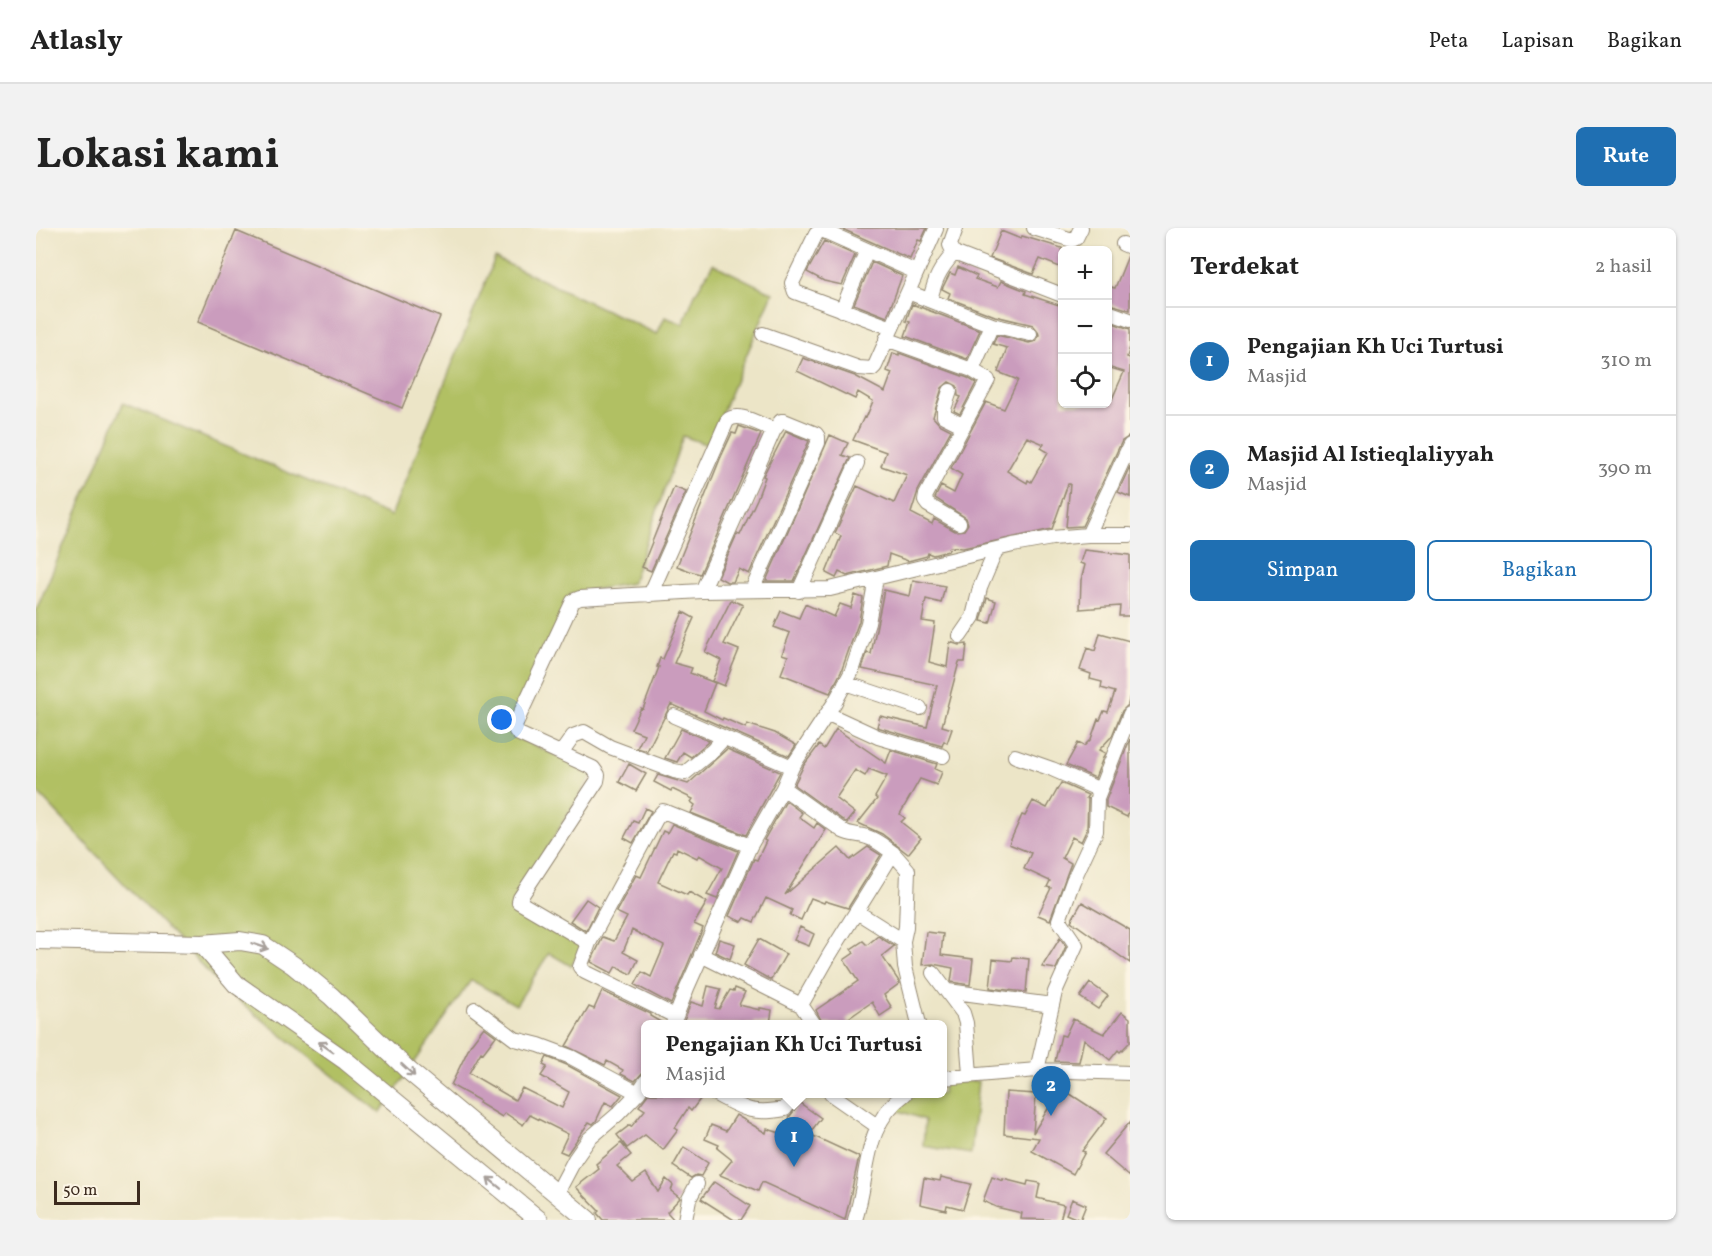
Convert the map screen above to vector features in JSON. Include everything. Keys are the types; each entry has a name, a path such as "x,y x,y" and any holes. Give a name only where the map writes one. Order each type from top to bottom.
{"street":[{"path":"763,334 867,370 875,366 936,228 954,232 950,245 954,254 1058,293"},
{"path":"1034,228 1072,240 1076,238 1081,228"},
{"path":"916,272 828,232 818,232 792,283 795,292 842,310 889,334 972,370 988,380 926,495 925,501 928,505 959,523"},
{"path":"842,310 867,250"},
{"path":"930,300 934,281 940,269 954,254"},
{"path":"908,292 992,325 1030,334"},
{"path":"1112,314 1130,320"},
{"path":"972,370 992,325"},
{"path":"950,391 944,416 964,426"},
{"path":"650,595 727,421 731,417 738,416 774,430"},
{"path":"702,591 774,430 781,421 784,421 816,434 819,437 818,443 752,590"},
{"path":"1088,535 1130,445"},
{"path":"799,591 857,463"},
{"path":"589,943 519,902 597,781 598,775 593,768 516,731 516,725 573,601 580,598 702,591 830,590 1052,538 1130,535"},
{"path":"960,636 974,616 980,588 996,550"},
{"path":"676,1020 701,955 750,846 783,788 792,767 828,714 852,671 868,623 876,578"},
{"path":"845,683 920,708"},
{"path":"828,714 878,737 943,756"},
{"path":"1037,1070 1059,981 1076,945 1059,920 1073,881 1096,831 1095,807 1130,714"},
{"path":"675,716 792,767"},
{"path":"561,753 573,736 584,732 610,747 685,773 724,738"},
{"path":"1015,756 1058,771 1100,790"},
{"path":"783,788 843,831 877,841 893,853 908,870 906,927 903,941 905,967 918,1020"},
{"path":"671,1020 585,972 580,967 589,943 656,819 663,811 750,846"},
{"path":"801,1005 893,853"},
{"path":"857,912 903,941"},
{"path":"36,940 202,944 240,941 263,945 293,964 331,996 408,1071 588,1220"},
{"path":"202,944 236,984 346,1061 539,1220"},
{"path":"701,955 801,1005 811,1020"},
{"path":"933,974 963,1013 966,1023 970,1074"},
{"path":"948,991 1052,1005"},
{"path":"475,1010 515,1039 571,1057 638,1093"},
{"path":"947,1077 1037,1070 1130,1073"},
{"path":"556,1195 575,1159 589,1139 618,1114 641,1088"},
{"path":"723,1098 747,1111 764,1112 785,1109 792,1098"},
{"path":"839,1098 877,1126"},
{"path":"855,1220 870,1147 877,1126 900,1098"},
{"path":"685,1220 689,1199 697,1184"}],"green space":[{"path":"495,258 657,334 665,317 683,324 695,294 713,264 773,293 708,445 683,436 632,583 570,594 513,736 594,772 512,906 583,945 571,966 549,953 516,1005 471,980 380,1113 224,989 36,791 36,611 123,403 391,516"},
{"path":"978,1081 971,1154 923,1146 925,1120 894,1109 911,1098 947,1098 947,1082"}],"building":[{"path":"840,228 927,228 921,241 918,240 910,259"},
{"path":"236,231 440,317 402,408 198,322"},
{"path":"1001,231 1021,239 1022,236 1058,247 1058,266 1040,259 1033,274 990,258"},
{"path":"824,241 855,255 842,285 824,281 807,272"},
{"path":"1128,256 1130,256 1130,310 1112,305 1112,287 1115,288"},
{"path":"872,262 902,276 887,317 854,304"},
{"path":"958,267 977,276 975,279 998,287 1001,281 1026,291 1025,294 1058,305 1058,408 1112,408 1112,399 1124,372 1112,368 1112,323 1130,329 1130,347 1127,357 1130,358 1130,436 1122,441 1082,526 1066,527 1070,484 1068,484 1052,529 963,548 950,547 948,551 933,555 928,553 927,556 908,561 889,554 887,566 847,576 839,572 836,578 826,573 841,536 835,533 857,486 894,503 907,475 881,466 886,452 853,440 873,401 858,392 855,399 797,371 803,358 855,376 885,392 892,373 887,371 893,353 899,355 899,353 976,383 960,414 954,411 961,397 958,396 957,386 949,382 942,388 933,417 939,424 951,430 918,491 911,513 932,524 934,519 955,531 964,530 968,524 966,518 935,498 941,486 954,493 962,475 951,468 986,402 1004,409 1018,380 998,372 1007,348 993,344 997,335 1029,343 1036,341 1039,335 1033,325 995,316 948,298 950,293 942,289 950,273 955,275","holes":["1027,437 1044,444 1041,448 1048,452 1031,482 1028,480 1027,483 1007,471"]},
{"path":"912,304 980,330 967,359 905,336 910,322 906,321"},
{"path":"739,426 761,434 700,574 677,566 720,459 732,433 736,434"},
{"path":"786,431 809,441 749,574 739,569 733,582 727,582 718,577 737,534 740,535 757,499 765,477 763,476"},
{"path":"830,435 848,443 842,455 850,458 794,581 766,581"},
{"path":"1130,466 1130,497 1118,492"},
{"path":"674,487 686,492 651,571 642,567"},
{"path":"1084,550 1130,555 1130,616 1119,616 1120,606 1080,609 1081,580 1085,565 1080,563"},
{"path":"913,580 945,586 941,603 926,599 922,621 935,623 929,662 947,667 950,642 959,645 967,644 965,662 959,662 942,726 952,729 947,743 944,741 942,746 877,727 880,716 927,727 937,685 862,669 867,653 871,654 884,590 910,596"},
{"path":"855,595 863,598 859,621 841,672 830,693 781,674 788,656 782,654 790,633 774,627 781,611 799,618 805,604 834,617 840,604 851,608"},
{"path":"987,598 996,601 990,623 981,621"},
{"path":"731,600 743,605 724,644 739,650 724,686 712,681 721,660 705,652"},
{"path":"683,612 694,618 674,663 692,668 690,673 715,683 704,711 746,728 747,724 775,733 796,745 789,756 671,704 647,751 637,748 644,734 631,729 641,708 643,709 659,667 657,667 660,658 663,659"},
{"path":"1100,633 1130,641 1130,695 1128,705 1122,711 1112,736 1099,750 1105,753 1095,778 1066,765 1078,743 1084,746 1091,739 1098,719 1100,720 1104,711 1108,712 1115,692 1101,688 1102,682 1090,679 1091,674 1080,670 1087,648 1095,651"},
{"path":"681,729 709,741 691,757 683,752 677,762 665,758"},
{"path":"836,729 886,763 891,750 937,764 935,769 942,772 937,785 920,779 900,814 905,818 901,822 921,838 908,854 882,834 858,823 877,799 875,797 887,776 869,769 865,776 855,770 836,798 855,813 847,823 794,785 804,765 819,745 824,749"},
{"path":"1130,739 1130,809 1127,817 1106,807 1106,800"},
{"path":"727,749 780,772 746,835 691,813 695,805 691,802 693,799 654,782 658,775 688,784"},
{"path":"629,764 646,774 636,791 619,782"},
{"path":"1061,783 1088,795 1086,798 1088,799 1087,829 1081,842 1072,837 1062,858 1071,863 1050,920 1038,915 1051,888 1047,887 1050,881 1024,869 1031,853 1009,844 1022,815 1025,816 1033,801 1047,808"},
{"path":"786,801 802,813 799,817 814,828 817,823 826,830 785,895 839,848 850,860 868,847 881,855 848,908 811,898 801,920 790,915 792,910 766,898 754,922 745,918 742,922 729,916 754,859 757,860 766,841 764,840"},
{"path":"645,808 651,811 633,843 624,838 633,821 638,823"},
{"path":"672,824 738,851 717,899 707,895 722,868 699,855 697,858 677,848 676,852 673,851 658,882 687,895 689,892 707,902 694,924 703,928 671,1004 635,985 642,972 651,977 664,946 632,930 623,952 638,960 631,974 616,966 612,973 591,962 603,937 614,941 627,917 616,912 636,875 641,877 663,831 667,833"},
{"path":"586,899 598,907 586,931 570,921"},
{"path":"1082,902 1130,930 1130,963 1071,921"},
{"path":"800,927 814,934 809,946 794,940"},
{"path":"926,932 943,934 941,955 973,959 970,985 951,982 953,968 933,964 922,965"},
{"path":"878,936 894,946 882,956 900,983 884,995 892,1008 880,1016 872,1002 846,1020 821,1020 816,1010 858,981 844,960 854,953 851,949 863,941 867,945"},
{"path":"1060,938 1066,946 1056,969 1042,967"},
{"path":"719,939 735,944 730,959 715,952"},
{"path":"759,939 786,954 771,980 744,965"},
{"path":"1013,957 1029,959 1026,992 990,988 993,959 1012,961"},
{"path":"1090,983 1108,996 1098,1009 1080,997"},
{"path":"708,986 721,989 715,1008 719,1009 730,990 734,991 735,988 745,992 739,1005 772,1010 771,1020 684,1020 691,1002 703,1006"},
{"path":"602,991 651,1014 650,1016 657,1020 641,1020 641,1074 635,1081 621,1074 623,1070 607,1061 605,1065 566,1046 589,1007 594,1009"},
{"path":"1122,1012 1130,1018 1130,1042 1120,1052 1118,1050 1110,1060 1084,1039 1079,1062 1055,1061 1061,1035 1065,1036 1073,1019 1104,1034"},
{"path":"484,1027 496,1036 483,1053 481,1052 469,1073 515,1100 522,1088 562,1108 569,1092 541,1076 547,1067 543,1065 547,1057 567,1065 622,1095 613,1106 605,1102 596,1121 593,1124 589,1122 567,1154 560,1151 568,1134 530,1115 523,1125 505,1113 502,1117 479,1103 480,1101 451,1085 471,1044"},
{"path":"1061,1088 1107,1118 1082,1151 1085,1152 1073,1174 1032,1151 1039,1138 1004,1134 1006,1092 1036,1094 1033,1133"},
{"path":"645,1098 701,1098 691,1111 688,1108 675,1128 678,1130 663,1150 645,1135 627,1148 617,1135 630,1125 631,1127 645,1110 639,1106"},
{"path":"800,1103 821,1118 809,1134 859,1157 845,1220 762,1182 758,1191 720,1175 732,1160 717,1148 719,1145 705,1139 711,1125 726,1131 736,1115 766,1133 767,1129 784,1134 790,1116"},
{"path":"1130,1122 1130,1177 1103,1154"},
{"path":"621,1143 631,1155 617,1166 633,1182 646,1173 658,1192 666,1179 673,1185 671,1191 680,1198 667,1212 674,1220 603,1220 597,1213 599,1211 576,1187 599,1169 596,1164"},
{"path":"684,1147 708,1163 701,1176 696,1175 691,1178 673,1166"},
{"path":"941,1177 971,1184 963,1209 947,1205 946,1210 920,1204 924,1178 940,1181"},
{"path":"992,1177 1027,1185 1028,1181 1040,1183 1037,1198 1064,1205 1060,1220 1021,1219 1022,1213 996,1207 983,1201"},
{"path":"714,1182 750,1206 741,1220 734,1220 701,1199"},
{"path":"1072,1199 1086,1205 1080,1220 1066,1214"}],"place":[{"name":"Masjid Al Istieqlaliyyah","path":"1051,1116"},
{"name":"Pengajian Kh Uci Turtusi","path":"794,1167"}]}
